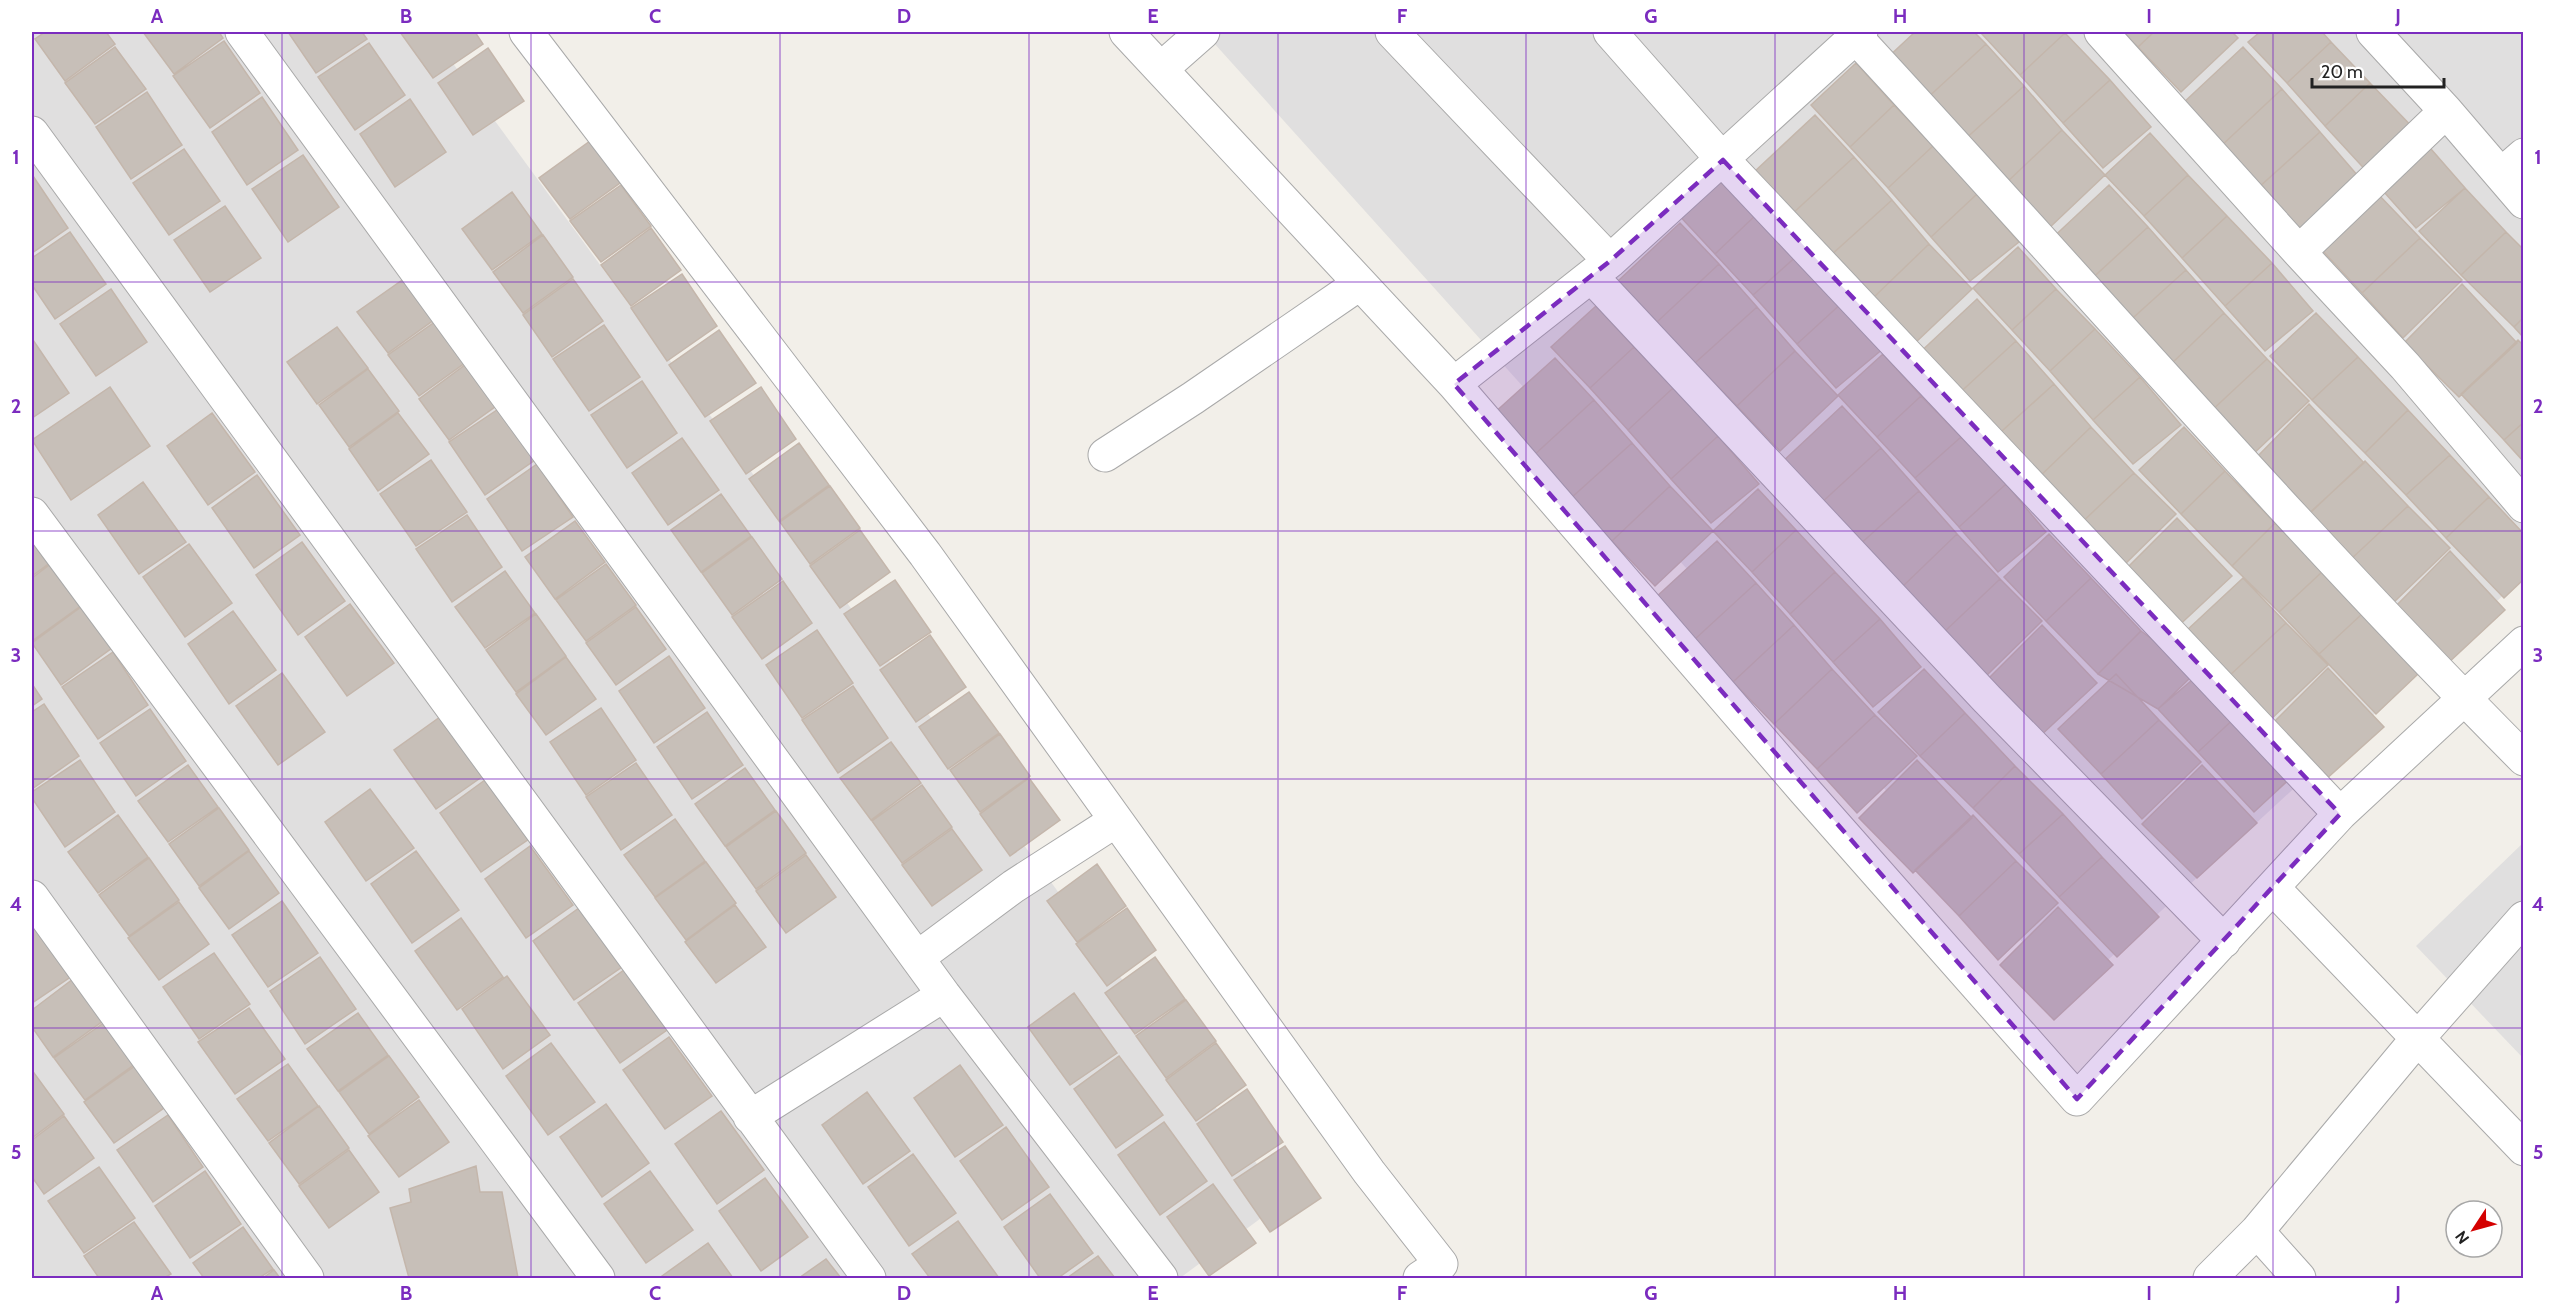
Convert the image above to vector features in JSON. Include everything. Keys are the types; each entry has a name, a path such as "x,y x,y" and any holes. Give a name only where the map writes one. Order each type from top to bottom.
{"street":[{"path":"242,32 944,995 1161,1278"},
{"path":"526,32 925,554 1369,1172 1438,1274"},
{"path":"1126,32 1454,384 1805,791 2077,1099 2340,814 2523,643"},
{"path":"1161,69 1203,32"},
{"path":"1392,32 1600,268 1987,699 2224,941"},
{"path":"1610,32 1723,160 2340,814"},
{"path":"2101,32 2405,366 2523,506"},
{"path":"2373,32 2446,111 2512,165 2523,202"},
{"path":"1454,384 1600,268 1723,160 1856,33 2228,447 2463,699 2523,759"},
{"path":"2299,252 2446,111"},
{"path":"32,133 869,1278"},
{"path":"1105,455 1193,398 1359,284"},
{"path":"32,514 598,1278"},
{"path":"917,958 1014,886 1115,821"},
{"path":"2273,888 2523,1149"},
{"path":"32,897 307,1278"},
{"path":"2210,1278 2257,1231 2417,1039 2523,918"},
{"path":"750,1117 944,995"},
{"path":"2257,1231 2299,1278"}],"highlighted area":[{"path":"1723,160 2340,814 2077,1099 1454,384 1610,261"}],"shaded area":[{"path":"32,32 430,32 1284,1201 1180,1278 32,1278"},
{"path":"1204,32 2523,32 2523,577 2070,995"},
{"path":"2523,843 2523,1058 2416,946"}],"building":[{"path":"45,32 106,32 115,44 65,81 35,39"},
{"path":"143,32 219,32 223,38 174,74"},
{"path":"288,32 362,32 367,39 316,73"},
{"path":"400,32 475,32 483,44 433,78"},
{"path":"1915,32 1974,32 1986,44 1924,101 1885,60"},
{"path":"2122,32 2154,32 2138,47"},
{"path":"2154,32 2232,32 2238,38 2181,92 2138,47"},
{"path":"2260,32 2322,32 2331,42 2287,83 2248,42"},
{"path":"1981,33 2065,33 2020,75"},
{"path":"2065,33 2110,80 2063,123 2020,75"},
{"path":"224,41 260,93 210,128 173,76"},
{"path":"2331,42 2370,83 2325,126 2287,83"},
{"path":"369,43 405,95 355,130 318,77"},
{"path":"1986,44 2024,86 1962,142 1924,101"},
{"path":"115,47 146,89 95,124 65,83"},
{"path":"2243,47 2282,89 2220,147 2181,105"},
{"path":"488,48 524,101 473,135 438,83"},
{"path":"1856,63 1894,105 1850,147 1811,105"},
{"path":"2110,80 2151,127 2103,168 2063,123"},
{"path":"2370,83 2418,133 2371,176 2325,126"},
{"path":"2024,86 2062,130 2004,185 1962,142"},
{"path":"2282,89 2320,132 2258,188 2220,147"},
{"path":"147,92 182,145 131,179 96,127"},
{"path":"262,97 298,150 247,185 212,132"},
{"path":"410,99 446,152 395,187 360,134"},
{"path":"1894,105 1933,146 1888,188 1850,147"},
{"path":"1815,115 1854,157 1791,215 1753,173"},
{"path":"2062,130 2105,175 2047,230 2004,185"},
{"path":"2320,132 2358,176 2300,231 2258,188"},
{"path":"2150,133 2188,175 2144,216 2105,175"},
{"path":"590,141 620,183 570,219 539,178"},
{"path":"2424,141 2465,188 2416,228 2377,184"},
{"path":"1933,146 1977,194 1931,237 1888,188"},
{"path":"184,149 220,201 169,235 133,183"},
{"path":"303,155 339,207 288,242 252,189"},
{"path":"1854,157 1892,200 1830,256 1791,215"},
{"path":"1721,170 1759,212 1715,254 1676,212"},
{"path":"2188,175 2227,216 2182,258 2144,216"},
{"path":"32,177 68,228 32,253"},
{"path":"621,185 651,226 601,262 570,221"},
{"path":"2109,185 2148,227 2086,284 2047,243"},
{"path":"2465,188 2506,232 2461,275 2419,231"},
{"path":"512,192 542,234 492,270 462,229"},
{"path":"2377,193 2420,238 2362,293 2320,248"},
{"path":"1977,194 2019,242 1970,281 1931,237"},
{"path":"1892,200 1929,244 1872,299 1830,256"},
{"path":"225,206 261,258 210,292 174,240"},
{"path":"1759,212 1799,254 1753,295 1715,254"},
{"path":"2227,216 2272,263 2225,306 2182,258"},
{"path":"1680,223 1719,264 1657,322 1618,281"},
{"path":"2148,227 2186,270 2124,326 2086,284"},
{"path":"651,228 681,270 631,306 601,265"},
{"path":"70,232 106,284 55,319 32,285 32,258"},
{"path":"2506,232 2524,250 2524,317 2514,327 2461,275"},
{"path":"543,235 573,277 523,313 493,272"},
{"path":"2420,238 2462,280 2403,338 2362,293"},
{"path":"1929,244 1972,289 1914,344 1872,299"},
{"path":"2018,247 2056,289 2012,330 1973,288"},
{"path":"1799,254 1844,301 1797,344 1753,295"},
{"path":"2272,263 2313,311 2265,351 2225,306"},
{"path":"1719,264 1757,307 1695,363 1657,322"},
{"path":"2186,270 2224,313 2167,368 2124,326"},
{"path":"682,274 717,326 667,361 631,308"},
{"path":"408,276 438,317 388,353 357,312"},
{"path":"573,279 603,321 552,357 523,315"},
{"path":"2462,284 2517,343 2459,397 2404,343"},
{"path":"111,289 147,342 96,376 60,324"},
{"path":"2056,289 2095,329 2050,371 2012,330"},
{"path":"1977,299 2016,341 1953,399 1915,357"},
{"path":"1844,301 1884,348 1836,388 1797,344"},
{"path":"1596,306 1634,347 1590,388 1551,347"},
{"path":"1757,307 1795,351 1737,406 1695,363"},
{"path":"2224,313 2267,359 2209,413 2167,368"},
{"path":"2316,313 2358,357 2312,400 2270,356"},
{"path":"2524,317 2524,338 2514,327"},
{"path":"439,319 469,360 419,396 388,355"},
{"path":"604,325 640,377 589,411 553,359"},
{"path":"337,327 368,368 317,404 287,362"},
{"path":"2095,329 2140,377 2093,420 2050,371"},
{"path":"719,330 756,383 705,417 669,365"},
{"path":"2518,340 2524,346 2524,422 2504,440 2461,394"},
{"path":"32,341 69,393 32,418"},
{"path":"2016,341 2054,384 1992,440 1953,399"},
{"path":"1634,347 1673,388 1628,430 1590,388"},
{"path":"1795,351 1838,396 1780,451 1737,406"},
{"path":"1883,354 1921,396 1877,437 1838,395"},
{"path":"2358,357 2408,410 2365,453 2312,400"},
{"path":"1555,358 1594,400 1532,457 1492,415"},
{"path":"2267,359 2309,401 2249,458 2209,413"},
{"path":"469,362 499,404 449,440 419,399"},
{"path":"368,369 399,411 349,447 319,405"},
{"path":"2140,377 2181,425 2133,464 2093,420"},
{"path":"642,381 677,433 627,468 591,415"},
{"path":"2054,384 2091,427 2034,482 1992,440"},
{"path":"110,387 150,446 71,500 32,440"},
{"path":"761,387 796,439 746,474 710,421"},
{"path":"1673,388 1718,436 1671,479 1628,430"},
{"path":"1921,396 1961,437 1915,478 1877,437"},
{"path":"1594,400 1632,443 1570,499 1532,457"},
{"path":"2309,404 2364,463 2305,517 2251,463"},
{"path":"1842,406 1881,448 1819,505 1780,464"},
{"path":"500,408 535,460 485,495 449,442"},
{"path":"2408,410 2450,455 2406,495 2365,453"},
{"path":"212,413 255,472 208,505 167,446"},
{"path":"398,413 429,454 378,491 349,449"},
{"path":"2524,422 2524,462 2504,440"},
{"path":"2091,427 2134,473 2077,527 2034,482"},
{"path":"2184,427 2225,471 2181,514 2139,470"},
{"path":"1718,436 1759,484 1711,523 1671,479"},
{"path":"1961,437 2006,484 1959,527 1915,478"},
{"path":"682,438 719,490 668,525 632,473"},
{"path":"799,443 829,485 779,521 749,479"},
{"path":"1632,443 1670,486 1612,541 1570,499"},
{"path":"1881,448 1919,491 1857,547 1819,505"},
{"path":"2450,455 2489,497 2446,538 2406,495"},
{"path":"431,460 467,512 416,546 380,494"},
{"path":"2365,461 2408,506 2350,560 2308,515"},
{"path":"537,464 573,517 522,551 487,499"},
{"path":"2225,471 2275,523 2232,566 2181,514"},
{"path":"2134,473 2176,514 2117,572 2077,527"},
{"path":"257,475 300,535 254,568 212,508"},
{"path":"143,482 186,542 139,574 98,515"},
{"path":"2006,484 2046,532 1998,572 1959,527"},
{"path":"830,486 860,528 810,564 780,522"},
{"path":"1670,486 1713,531 1655,586 1612,541"},
{"path":"1758,489 1796,530 1752,572 1713,531"},
{"path":"1919,491 1957,534 1900,589 1857,547"},
{"path":"721,494 751,536 701,572 671,530"},
{"path":"2489,497 2524,534 2524,579 2504,598 2446,538"},
{"path":"2408,506 2450,548 2391,605 2350,560"},
{"path":"467,515 502,567 452,602 416,549"},
{"path":"2177,518 2232,576 2173,631 2119,576"},
{"path":"575,521 605,562 555,599 525,557"},
{"path":"2275,523 2323,571 2279,612 2232,566"},
{"path":"860,530 890,572 840,608 810,566"},
{"path":"1796,530 1835,572 1790,614 1752,572"},
{"path":"1957,534 2000,579 1942,634 1900,589"},
{"path":"2049,534 2091,578 2046,621 2004,577"},
{"path":"32,536 51,562 32,576"},
{"path":"752,537 782,579 732,615 702,573"},
{"path":"1717,541 1756,583 1694,640 1654,599"},
{"path":"302,542 345,601 298,635 256,575"},
{"path":"189,544 232,603 185,637 143,577"},
{"path":"2450,551 2505,610 2446,665 2392,610"},
{"path":"52,563 82,605 32,641 32,578"},
{"path":"606,564 636,605 586,641 556,600"},
{"path":"505,571 535,613 485,648 455,607"},
{"path":"2323,571 2362,614 2319,654 2279,612"},
{"path":"1835,572 1880,619 1833,662 1790,614"},
{"path":"2091,578 2141,631 2098,674 2046,621"},
{"path":"2243,578 2286,623 2228,677 2185,632"},
{"path":"2000,579 2042,621 1983,679 1942,634"},
{"path":"895,580 931,632 880,666 844,614"},
{"path":"783,581 812,623 762,659 732,617"},
{"path":"1756,583 1794,625 1733,682 1694,640"},
{"path":"350,604 394,663 347,696 305,637"},
{"path":"81,607 112,648 61,685 32,643"},
{"path":"636,607 666,649 616,685 586,643"},
{"path":"233,611 276,670 229,704 188,644"},
{"path":"536,614 566,656 516,692 486,650"},
{"path":"2362,614 2418,674 2376,714 2319,654"},
{"path":"1880,619 1921,667 1873,707 1833,662"},
{"path":"2286,623 2328,665 2268,722 2228,677"},
{"path":"1794,625 1832,669 1774,724 1733,682"},
{"path":"2042,625 2097,683 2038,738 1984,683"},
{"path":"817,630 853,683 802,718 766,665"},
{"path":"2141,631 2196,672 2158,709 2098,674"},
{"path":"930,635 966,687 916,722 880,670"},
{"path":"113,652 148,705 98,739 62,687"},
{"path":"669,656 705,708 654,743 619,691"},
{"path":"566,657 596,699 546,735 516,694"},
{"path":"2328,668 2384,727 2324,781 2269,727"},
{"path":"1832,669 1875,715 1817,769 1774,724"},
{"path":"1924,669 1965,713 1920,756 1878,712"},
{"path":"282,673 325,732 278,765 236,706"},
{"path":"2116,674 2159,720 2101,774 2058,729"},
{"path":"2198,675 2238,715 2198,752 2158,709"},
{"path":"32,684 42,699 32,706"},
{"path":"853,686 888,738 838,773 802,720"},
{"path":"969,692 999,733 948,769 919,727"},
{"path":"44,704 79,756 32,789 32,712"},
{"path":"601,708 636,760 586,795 550,742"},
{"path":"150,709 186,761 136,796 100,743"},
{"path":"707,712 743,765 692,799 657,747"},
{"path":"1965,713 2015,766 1973,808 1920,756"},
{"path":"1875,715 1917,756 1857,813 1817,769"},
{"path":"2238,715 2297,772 2254,812 2198,752"},
{"path":"440,717 483,776 436,809 394,750"},
{"path":"2159,720 2201,762 2142,819 2101,774"},
{"path":"1000,734 1030,776 980,812 950,770"},
{"path":"891,742 921,783 871,820 840,778"},
{"path":"80,760 115,812 65,847 32,798 32,792"},
{"path":"1917,760 1972,818 1913,873 1859,818"},
{"path":"636,763 672,815 621,850 586,797"},
{"path":"188,765 218,807 168,842 138,801"},
{"path":"2202,765 2257,823 2197,878 2142,824"},
{"path":"2015,766 2063,814 2019,854 1973,808"},
{"path":"745,768 775,810 725,846 695,804"},
{"path":"1029,778 1060,820 1010,856 980,814"},
{"path":"485,780 529,839 481,872 440,813"},
{"path":"922,785 952,827 902,863 872,821"},
{"path":"370,789 414,848 366,881 325,822"},
{"path":"219,808 249,850 199,886 169,844"},
{"path":"776,811 806,853 756,889 726,847"},
{"path":"2063,814 2102,857 2059,897 2019,854"},
{"path":"118,815 148,857 98,893 68,852"},
{"path":"1973,815 2016,861 1959,916 1915,870"},
{"path":"675,819 705,861 655,897 624,855"},
{"path":"952,829 982,870 932,906 902,865"},
{"path":"530,846 573,905 526,938 485,879"},
{"path":"249,851 279,893 229,929 199,888"},
{"path":"416,851 459,910 412,943 371,884"},
{"path":"806,855 836,897 786,933 756,891"},
{"path":"2102,857 2159,917 2117,957 2059,897"},
{"path":"149,858 179,900 129,936 99,895"},
{"path":"2016,861 2058,903 1998,960 1959,916"},
{"path":"706,862 736,903 686,940 655,898"},
{"path":"1097,864 1126,906 1077,942 1047,901"},
{"path":"282,901 318,953 268,987 232,935"},
{"path":"179,902 209,944 159,980 128,938"},
{"path":"735,905 766,947 716,983 685,942"},
{"path":"2058,907 2113,965 2054,1020 2000,965"},
{"path":"579,908 622,967 574,1000 533,941"},
{"path":"1127,908 1156,950 1107,986 1076,944"},
{"path":"461,918 503,977 457,1010 415,951"},
{"path":"36,923 72,976 32,1003 32,926"},
{"path":"214,953 250,1004 199,1039 163,987"},
{"path":"320,957 356,1009 305,1044 270,991"},
{"path":"1155,957 1185,999 1135,1034 1105,993"},
{"path":"624,970 667,1030 620,1063 578,1003"},
{"path":"507,976 550,1035 503,1069 462,1009"},
{"path":"73,979 103,1021 53,1057 32,1027 32,1010"},
{"path":"1074,993 1117,1053 1070,1085 1028,1027"},
{"path":"1186,1000 1216,1041 1166,1078 1136,1036"},
{"path":"249,1008 285,1059 235,1094 198,1042"},
{"path":"358,1013 388,1055 338,1091 307,1049"},
{"path":"105,1022 135,1064 85,1100 54,1058"},
{"path":"669,1037 712,1096 665,1129 623,1070"},
{"path":"551,1043 595,1102 548,1135 506,1076"},
{"path":"1216,1043 1246,1085 1196,1121 1166,1080"},
{"path":"389,1056 419,1097 369,1134 339,1092"},
{"path":"1119,1056 1163,1115 1116,1148 1074,1089"},
{"path":"288,1064 318,1106 268,1141 237,1099"},
{"path":"960,1065 1003,1125 955,1157 914,1098"},
{"path":"135,1066 164,1108 114,1143 84,1102"},
{"path":"34,1073 64,1114 32,1138 32,1075"},
{"path":"1247,1089 1283,1142 1232,1176 1197,1124"},
{"path":"867,1092 910,1151 863,1184 822,1125"},
{"path":"419,1100 449,1142 399,1177 368,1136"},
{"path":"606,1104 649,1163 602,1197 560,1137"},
{"path":"319,1106 349,1148 299,1184 269,1143"},
{"path":"721,1111 764,1170 717,1204 675,1144"},
{"path":"168,1115 203,1167 153,1202 117,1150"},
{"path":"64,1116 94,1158 44,1194 32,1177 32,1140"},
{"path":"1164,1122 1207,1181 1160,1215 1118,1155"},
{"path":"1006,1127 1049,1187 1002,1220 960,1161"},
{"path":"1285,1146 1321,1198 1270,1232 1234,1180"},
{"path":"349,1150 379,1192 329,1228 299,1186"},
{"path":"913,1154 956,1213 909,1246 868,1187"},
{"path":"476,1166 480,1192 502,1192 518,1278 409,1278 390,1208 411,1202 409,1189"},
{"path":"99,1167 135,1218 84,1253 48,1201"},
{"path":"205,1171 241,1224 190,1258 155,1206"},
{"path":"650,1171 693,1230 646,1263 604,1204"},
{"path":"765,1178 808,1237 761,1271 719,1211"},
{"path":"1213,1184 1256,1243 1209,1276 1167,1217"},
{"path":"1050,1194 1093,1253 1058,1278 1040,1278 1004,1227"},
{"path":"958,1221 999,1278 930,1278 912,1254"},
{"path":"134,1222 171,1274 164,1278 99,1278 84,1256"},
{"path":"243,1227 273,1269 259,1278 204,1278 193,1263"},
{"path":"708,1243 733,1278 664,1278 662,1276"},
{"path":"1098,1256 1115,1278 1067,1278"},
{"path":"826,1259 841,1278 799,1278"},
{"path":"274,1270 280,1278 263,1278"}]}
